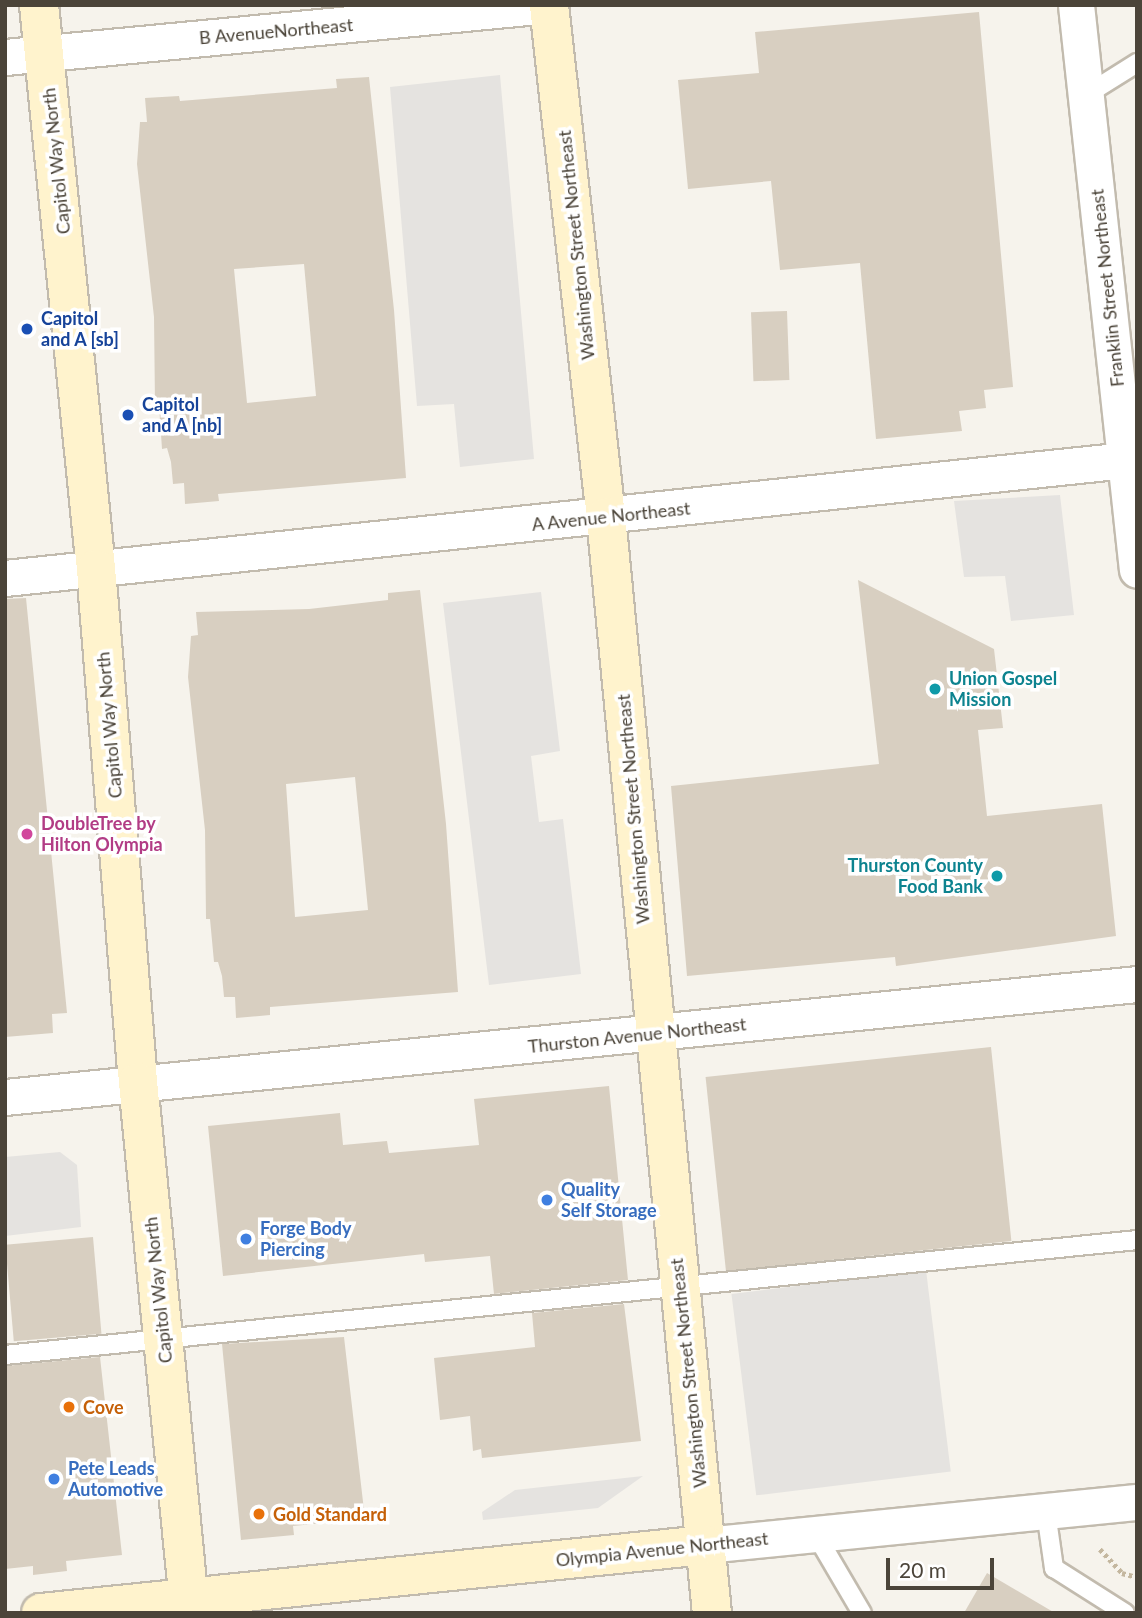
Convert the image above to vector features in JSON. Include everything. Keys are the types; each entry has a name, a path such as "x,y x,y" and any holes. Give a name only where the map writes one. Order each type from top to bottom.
{"street":[{"name":"Capitol Way North","path":"39,5 96,569 138,1082 189,1605"},
{"name":"B AvenueNortheast","path":"5,57 549,5"},
{"name":"Washington Street Northeast","path":"549,5 606,517 653,1033 712,1613"},
{"name":"Franklin Street Northeast","path":"1076,5 1137,570"},
{"name":"A Avenue Northeast","path":"5,578 606,517 1125,460"},
{"name":"Thurston Avenue Northeast","path":"5,1097 1137,984"},
{"name":"Olympia Avenue Northeast","path":"41,1613 189,1605 815,1533 1046,1513 1137,1502"}],"lane":[{"path":"1086,95 1137,62"},
{"path":"5,1356 1137,1240"},
{"path":"1046,1513 1054,1568 1125,1613"},
{"path":"815,1533 862,1613"}],"path":[{"path":"1100,1549 1122,1573 1137,1577"}],"shaded area":[{"path":"500,75 534,459 460,467 454,404 417,406 390,87"},
{"path":"1060,495 1074,615 1011,621 1005,576 964,577 954,501"},
{"path":"541,592 560,751 531,756 539,822 563,819 581,974 489,985 443,603"},
{"path":"60,1152 77,1165 81,1227 5,1236 5,1157"},
{"path":"926,1270 951,1471 756,1495 731,1294"},
{"path":"643,1476 598,1508 483,1520 482,1512 515,1490"}],"building":[{"path":"979,12 1013,387 984,390 986,408 959,411 962,431 876,439 860,263 780,270 771,181 688,189 678,80 759,73 755,32"},
{"path":"369,77 394,310 406,478 218,494 219,501 185,504 184,483 173,484 167,448 162,449 159,405 155,405 154,317 137,164 140,122 147,122 145,98 179,96 180,101 337,88 336,79","holes":["304,264 316,396 247,403 234,269"]},
{"path":"787,311 789,380 753,381 751,312"},
{"path":"858,580 994,649 1003,728 978,730 987,816 1102,804 1116,936 896,966 895,957 687,976 671,786 879,764"},
{"path":"420,590 446,824 458,992 270,1007 270,1015 236,1018 235,997 224,997 218,962 214,962 210,919 206,919 205,830 188,677 191,636 198,635 196,612 309,609 388,600 388,593","holes":["355,777 368,910 295,917 286,784"]},
{"name":"DoubleTree by Hilton Olympia","path":"26,598 67,1013 52,1014 53,1033 5,1037 5,599"},
{"path":"991,1047 1011,1241 726,1271 706,1077"},
{"path":"609,1086 628,1280 494,1294 490,1256 425,1262 424,1254 223,1276 208,1126 340,1113 343,1145 387,1141 389,1153 479,1145 474,1099"},
{"path":"93,1237 101,1334 14,1341 5,1245"},
{"path":"624,1304 641,1441 482,1458 481,1449 473,1451 470,1416 440,1420 434,1358 535,1347 532,1313"},
{"path":"344,1337 365,1519 293,1526 294,1535 241,1540 222,1344"},
{"path":"100,1357 122,1555 66,1561 67,1571 33,1575 33,1566 5,1569 5,1366"},
{"path":"987,1573 1055,1613 964,1613"}],"place":[{"name":"Capitol and A [sb]","path":"27,329"},
{"name":"Capitol and A [nb]","path":"128,415"},
{"name":"Union Gospel Mission","path":"935,689"},
{"name":"DoubleTree by Hilton Olympia","path":"27,834"},
{"name":"Thurston County Food Bank","path":"997,876"},
{"name":"Quality Self Storage","path":"547,1200"},
{"name":"Forge Body Piercing","path":"246,1239"},
{"name":"Cove","path":"69,1407"},
{"name":"Pete Leads Automotive","path":"54,1479"},
{"name":"Gold Standard","path":"259,1514"}]}
